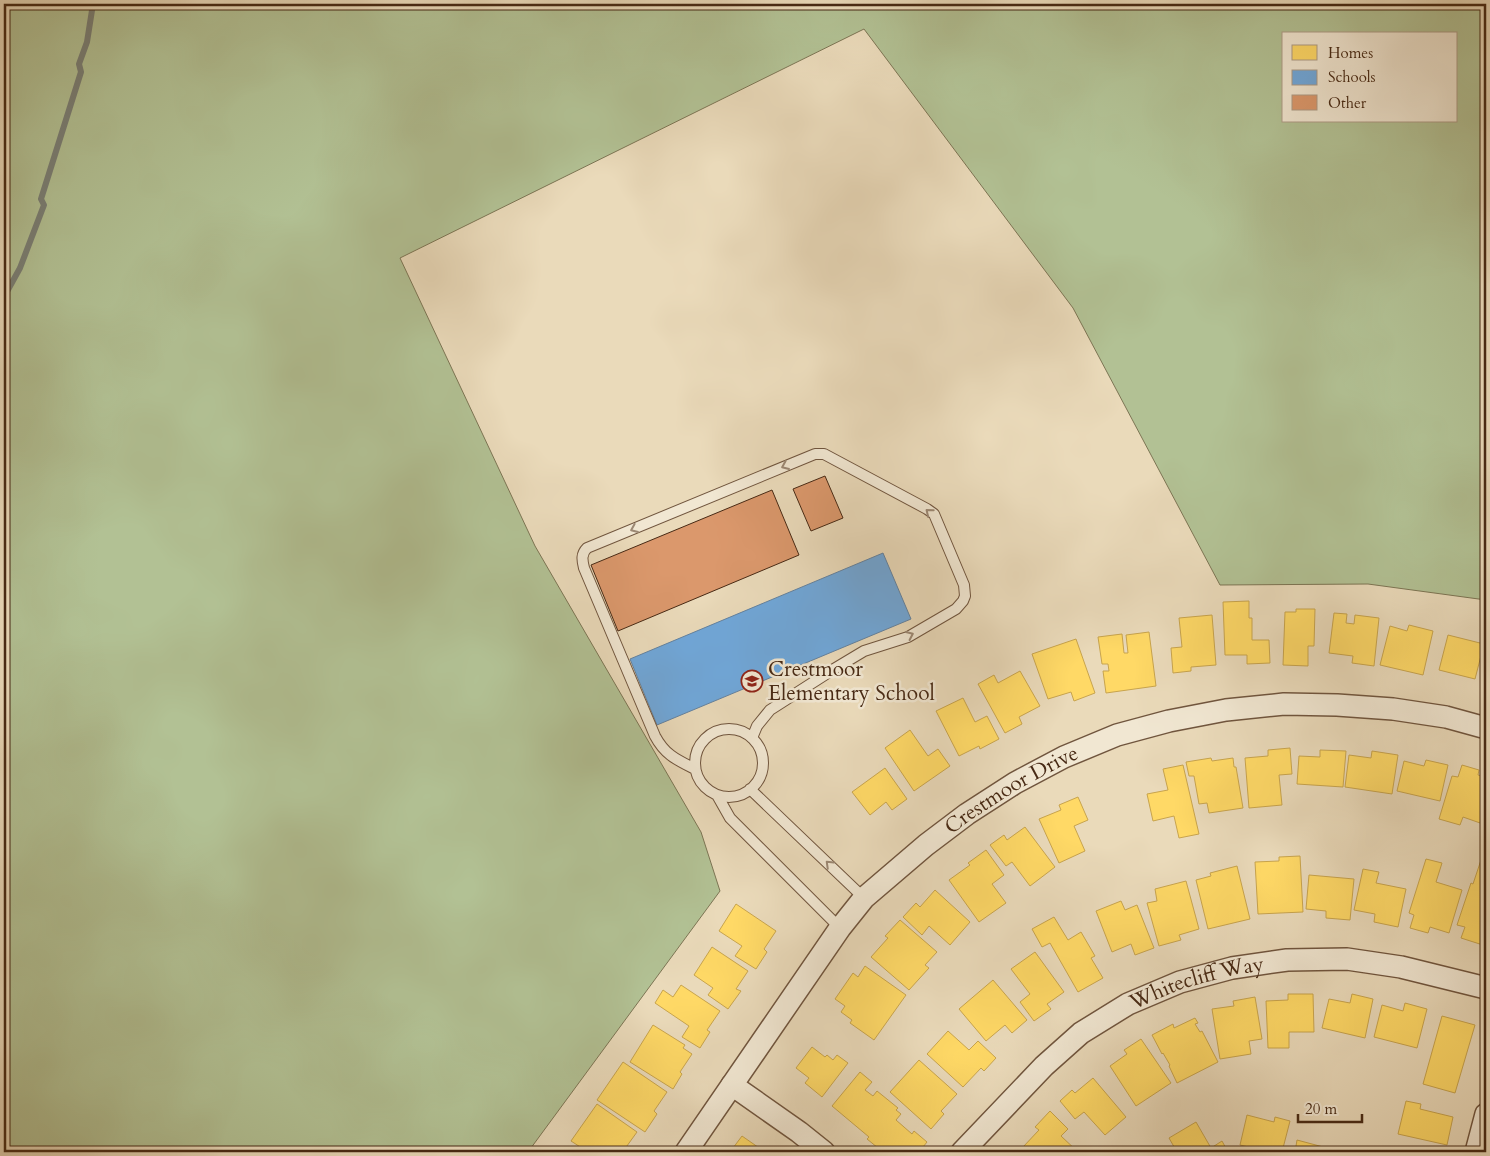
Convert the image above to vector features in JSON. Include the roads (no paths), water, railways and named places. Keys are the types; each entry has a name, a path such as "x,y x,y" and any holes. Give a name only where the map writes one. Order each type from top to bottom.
{"street":[{"name":"Crestmoor Drive","path":"686,1152 840,928 864,898 967,814 1015,783 1064,757 1117,735 1169,721 1226,710 1284,704 1393,709 1446,718 1486,728"},
{"name":"Whitecliff Way","path":"962,1152 1044,1066 1081,1033 1128,1004 1180,982 1232,968 1287,960 1347,959 1401,967 1486,988"},
{"path":"732,1085 824,1152"},
{"path":"1476,1152 1486,1114"}],"lane":[{"path":"695,769 671,756 664,750 655,736 584,568 582,562 584,551 815,454 824,454 934,514 964,585 964,601 956,609 916,633 901,640 864,651 770,710 756,726 752,738"},
{"path":"723,729 743,732 752,738 762,753 763,764 758,781 750,789 740,795 728,797 717,795 703,785 695,769 695,758 698,747 704,739 723,729"},
{"path":"750,789 864,898"},
{"path":"717,795 730,818 840,928"}],"waterway":[{"path":"4,297 20,268 44,205 41,199 81,72 79,64 87,42 93,4"}],"place":[{"name":"Crestmoor Elementary School","path":"752,681"}]}
